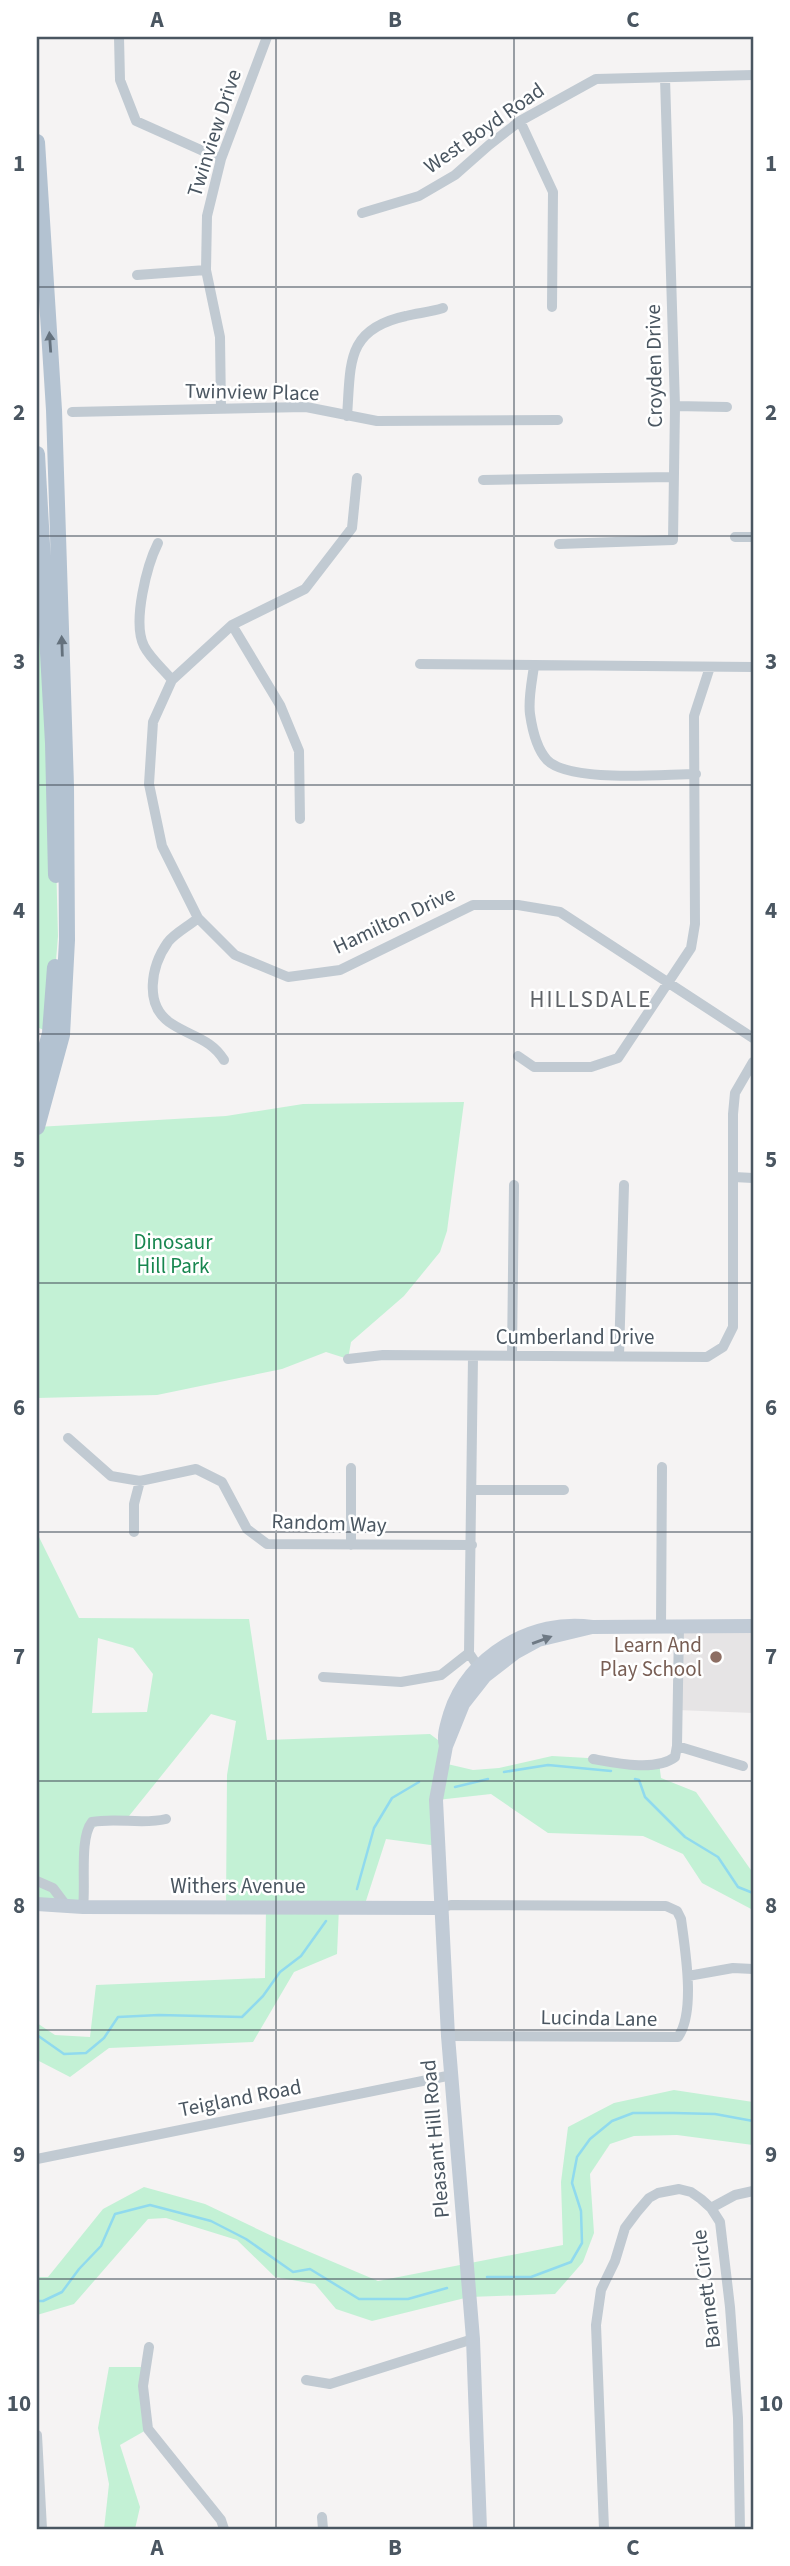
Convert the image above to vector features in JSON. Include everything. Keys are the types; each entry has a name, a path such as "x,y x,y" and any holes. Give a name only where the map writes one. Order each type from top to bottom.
{"main road":[{"path":"37,142 54,410 66,786 67,940 62,1035 37,1128"},
{"path":"37,454 53,743 58,936 50,1033 37,1081"}],"street":[{"path":"119,37 120,79 136,121 221,159"},
{"name":"Twinview Drive","path":"221,409 220,337 206,270 207,216 221,159 267,37"},
{"name":"West Boyd Road","path":"362,213 419,196 455,175 520,121 596,79 753,75"},
{"name":"Croyden Drive","path":"559,544 673,540 675,406 665,78"},
{"path":"520,121 553,192 552,307"},
{"path":"137,275 206,270"},
{"path":"347,416 352,358 363,334 385,322 443,308"},
{"path":"675,406 727,407"},
{"name":"Twinview Place","path":"72,412 306,407 377,421 558,420"},
{"path":"483,480 673,477"},
{"name":"Hamilton Drive","path":"358,478 352,528 304,589 232,625 172,680 153,722 149,784 162,846 198,919 235,956 288,977 340,970 473,905 518,905 560,912 753,1038"},
{"path":"736,537 753,537"},
{"path":"158,543 149,560 139,610 143,645 172,680"},
{"path":"232,625 280,705 299,751 300,819"},
{"path":"420,664 753,667"},
{"path":"534,666 530,713 538,745 547,760 565,771 591,774 695,774"},
{"path":"518,1056 534,1067 591,1067 618,1058 691,948 695,924 694,716 710,667"},
{"path":"198,919 169,941 160,957 152,983 156,1007 169,1023 216,1047 224,1060"},
{"name":"Cumberland Drive","path":"469,1653 473,1356 708,1357 723,1347 733,1327 735,1093 753,1062"},
{"path":"734,1177 753,1178"},
{"path":"512,1356 514,1185"},
{"path":"619,1356 624,1185"},
{"path":"348,1359 383,1355 473,1356"},
{"name":"Random Way","path":"68,1438 111,1476 140,1481 196,1469 222,1482 247,1530 267,1544 472,1545"},
{"path":"661,1628 662,1467"},
{"path":"351,1468 351,1545"},
{"path":"134,1532 134,1504 140,1481"},
{"path":"472,1490 564,1490"},
{"name":"Pleasant Hill Road","path":"480,2529 473,2339 440,1908 436,1800 446,1746 463,1704 481,1671 538,1640 592,1627 753,1626"},
{"path":"593,1759 628,1766 669,1761 675,1757 679,1627"},
{"path":"323,1677 401,1682 441,1675 469,1653 481,1671"},
{"path":"677,1746 743,1766"},
{"path":"83,1907 85,1843 87,1828 92,1822 105,1819 149,1823 166,1819"},
{"path":"37,1881 52,1888 65,1904"},
{"name":"Withers Avenue","path":"37,1904 83,1907 440,1908"},
{"name":"Lucinda Lane","path":"440,1908 451,1905 666,1906 677,1912 681,1919 688,1976 683,2029 678,2037 448,2036"},
{"path":"688,1976 733,1968 753,1969"},
{"name":"Teigland Road","path":"37,2159 452,2075"},
{"name":"Barnett Circle","path":"604,2529 596,2325 601,2290 615,2261 625,2228 649,2198 669,2189 691,2192 711,2208 720,2222 730,2307 738,2418 740,2529"},
{"path":"711,2208 736,2195 753,2192"},
{"path":"306,2380 330,2384 473,2339"},
{"path":"149,2347 143,2386 148,2428 221,2520 224,2529"},
{"path":"37,2434 42,2529"},
{"path":"322,2517 323,2529"}],"shaded area":[{"name":"Learn And Play School","path":"753,1626 753,1713 677,1710 681,1628"}],"green space":[{"path":"37,454 53,743 58,936 50,1033 37,1027"},
{"name":"Dinosaur Hill Park","path":"464,1102 447,1231 440,1252 404,1296 351,1342 348,1359 326,1352 282,1369 157,1395 37,1398 37,1127 226,1116 303,1104"},
{"path":"37,1533 79,1618 249,1619 267,1740 430,1734 446,1746 443,1763 473,1770 499,1768 552,1756 659,1762 661,1778 696,1792 753,1873 753,1910 702,1883 683,1854 643,1836 548,1833 491,1794 437,1800 438,1846 386,1839 364,1907 339,1907 337,1954 294,1972 253,2042 109,2048 70,2077 37,2060 37,2023 55,2035 90,2037 96,1985 265,1978 266,1908 226,1907 227,1775 236,1721 211,1714 125,1821 87,1828 83,1907 37,1902","holes":["98,1638 133,1648 153,1674 147,1712 92,1713"]},
{"path":"674,2090 753,2102 753,2145 677,2135 634,2136 610,2144 590,2174 594,2233 583,2262 555,2294 469,2297 372,2321 336,2309 315,2284 275,2277 237,2240 166,2218 148,2219 74,2304 37,2315 37,2277 48,2277 103,2209 144,2187 205,2204 378,2281 563,2245 561,2182 568,2127 614,2103"},
{"path":"109,2367 144,2367 148,2429 120,2445 140,2507 135,2529 104,2529 109,2484 98,2428"}],"waterway":[{"path":"504,1772 548,1765 611,1771"},
{"path":"455,1787 488,1779"},
{"path":"635,1779 639,1780 645,1797 685,1837 718,1857 738,1887 753,1893"},
{"path":"357,1889 374,1828 392,1798 419,1782"},
{"path":"37,2035 64,2054 86,2053 104,2038 118,2017 242,2017 263,1996 280,1972 301,1956 326,1921"},
{"path":"487,2277 531,2277 571,2262 582,2243 581,2211 572,2183 577,2157 590,2139 612,2121 633,2113 715,2114 753,2121"},
{"path":"37,2301 62,2292 101,2246 115,2214 150,2205 211,2221 246,2239 293,2272 310,2269 359,2299 408,2299 447,2288"}],"place":[{"name":"Learn And Play School","path":"716,1657"}],"district":[{"name":"HILLSDALE","path":"591,999"}]}
